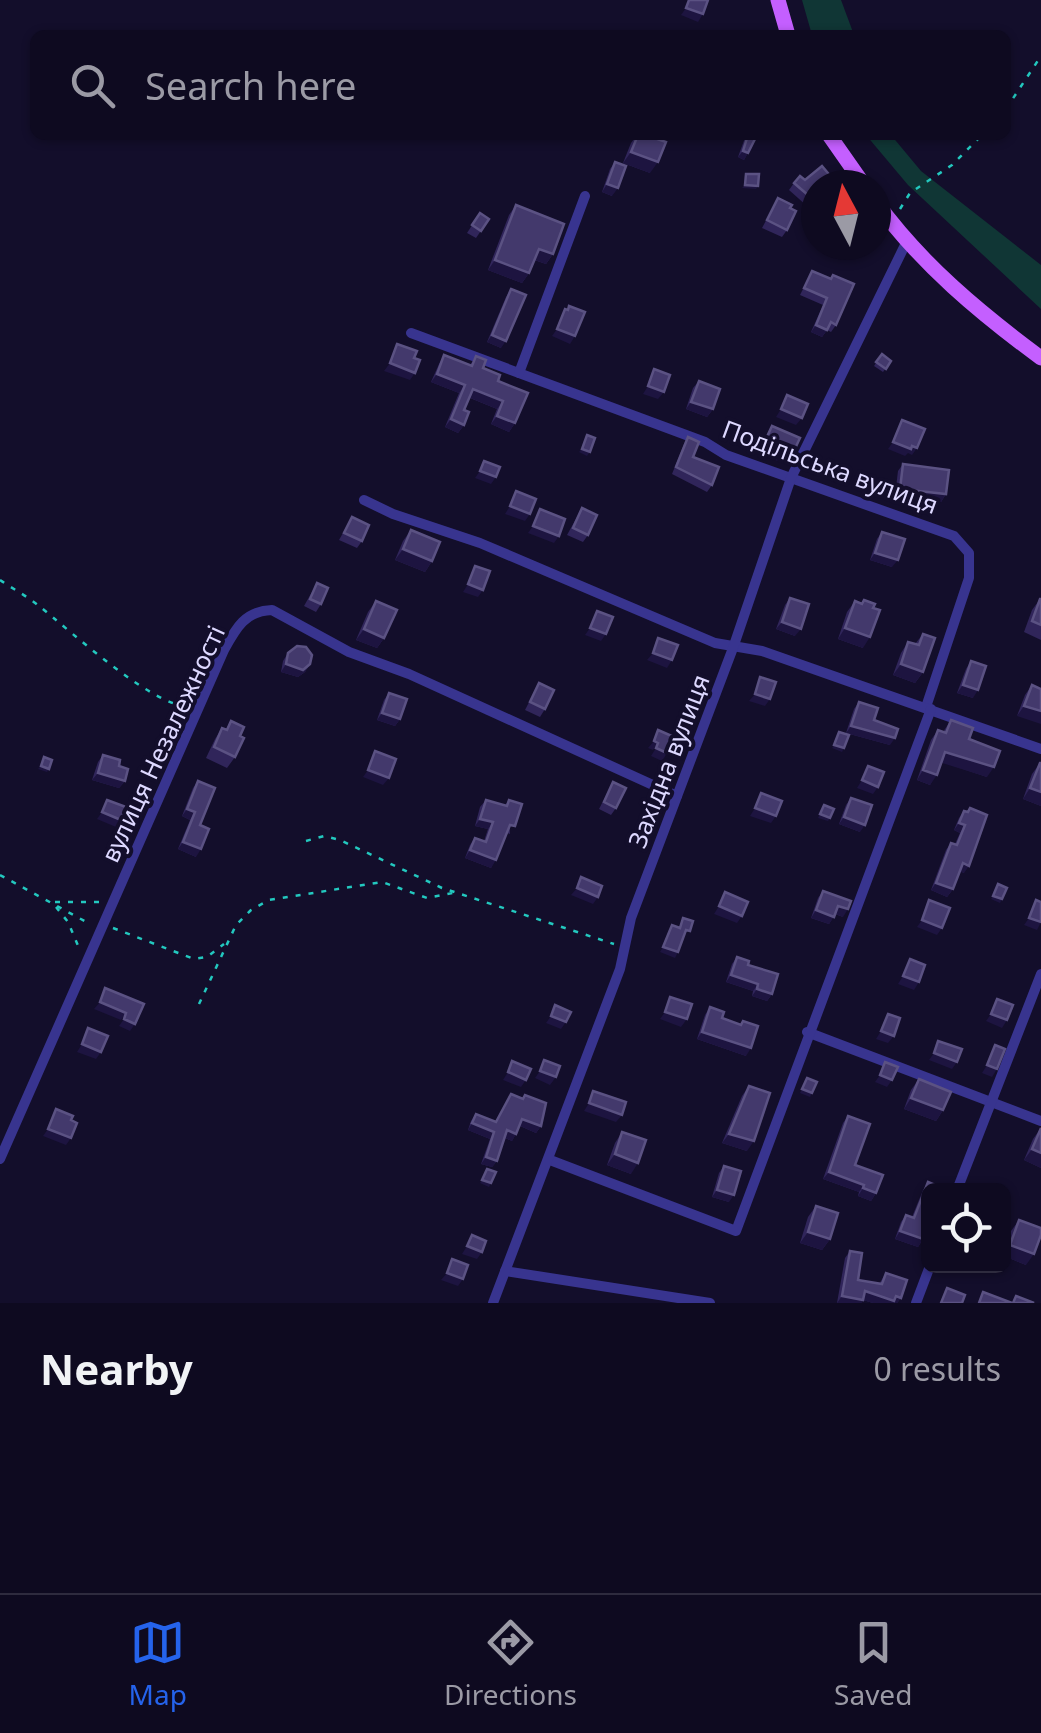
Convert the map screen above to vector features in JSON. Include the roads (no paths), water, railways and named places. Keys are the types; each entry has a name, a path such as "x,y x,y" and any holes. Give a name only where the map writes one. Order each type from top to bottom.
{"main road":[{"path":"778,0 787,30"},
{"path":"832,140 854,170"},
{"path":"891,222 906,243 996,324 1041,358"}],"street":[{"path":"519,374 585,196"},
{"name":"Західна вулиця","path":"493,1303 620,968 631,918 791,478 906,243"},
{"name":"Подільська вулиця","path":"410,333 791,478 946,531 969,554 970,578 928,708"},
{"path":"364,500 393,514 480,543 732,648 762,651 1041,748"},
{"name":"вулиця Незалежності","path":"0,1158 200,704 240,623 260,610 272,610 348,652 409,674 678,796"},
{"path":"550,1160 736,1231 928,708"},
{"path":"960,1183 1041,974"},
{"path":"808,1032 1041,1121"},
{"path":"505,1272 710,1303"},
{"path":"916,1303 927,1273"}]}
